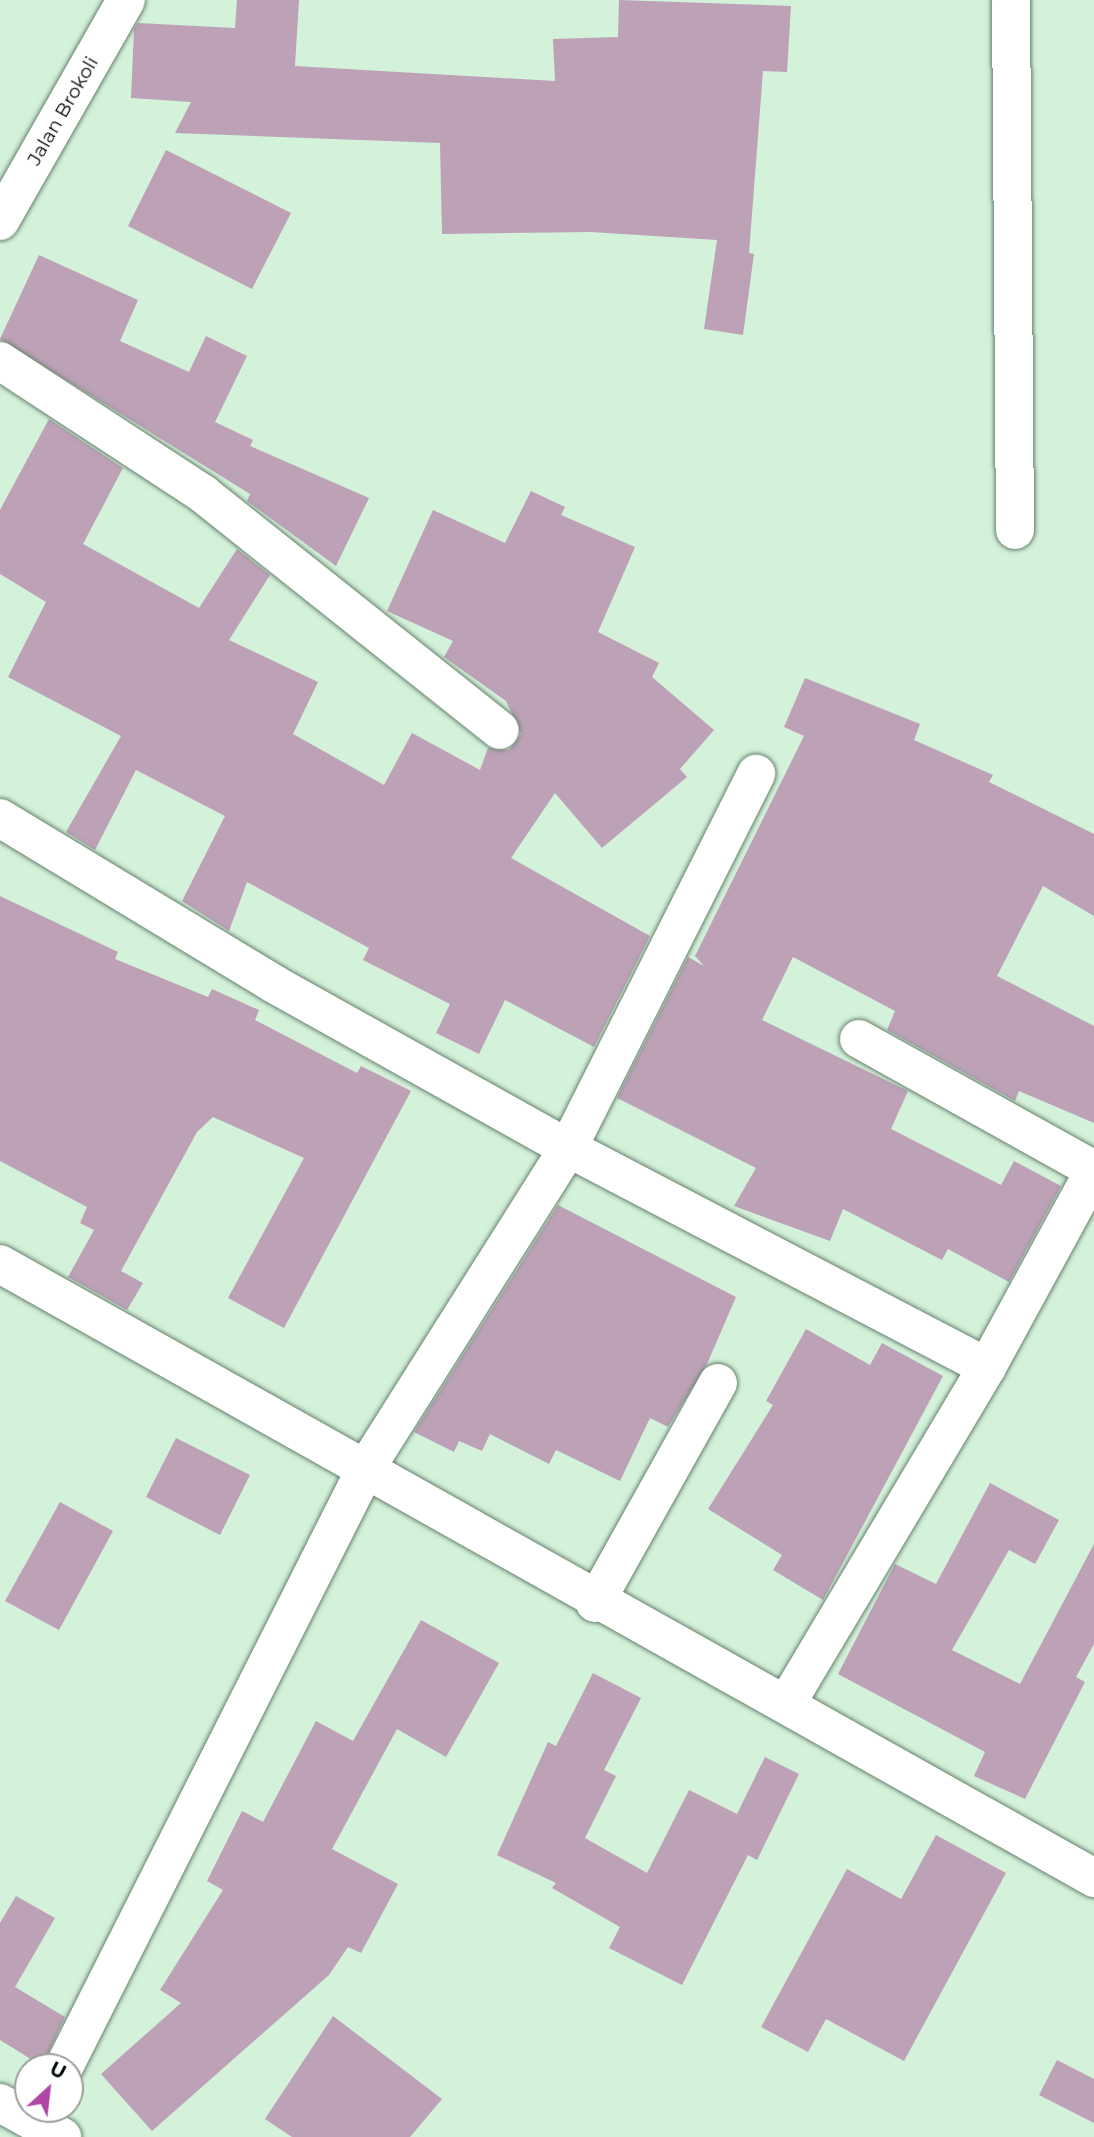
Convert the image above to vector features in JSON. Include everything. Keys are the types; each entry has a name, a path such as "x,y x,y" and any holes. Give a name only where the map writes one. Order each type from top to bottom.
{"street":[{"name":"Jalan Brokoli","path":"0,221 126,0"},
{"path":"1011,0 1015,530"},
{"path":"0,361 204,494 499,730"},
{"path":"71,2053 366,1468 568,1148 755,774"},
{"path":"0,818 274,984 568,1148 987,1367"},
{"path":"788,1701 987,1367 1094,1170 859,1039"},
{"path":"0,1264 366,1468 595,1603 788,1701 1094,1878"},
{"path":"595,1603 718,1383"},
{"path":"0,2103 42,2126"}],"building":[{"path":"237,0 299,0 295,66 555,81 553,39 618,37 619,0 791,6 787,72 763,71 749,253 754,254 743,335 704,329 717,240 591,232 442,234 440,143 175,133 191,102 131,98 134,29 138,23 235,28"},
{"path":"166,150 291,213 252,289 128,226"},
{"path":"39,255 138,300 120,341 189,372 206,336 247,356 215,422 253,440 250,446 369,498 336,566 247,501 250,494 0,339"},
{"path":"49,419 123,468 83,544 199,608 237,549 270,575 229,640 318,682 293,734 384,785 412,733 480,770 488,748 509,750 521,734 506,701 444,657 453,641 387,611 433,510 505,543 531,491 565,507 561,515 635,547 598,632 659,663 652,677 714,730 680,769 687,777 602,848 555,793 511,858 650,936 594,1047 505,1000 479,1054 436,1033 450,1004 363,960 369,948 247,882 229,931 182,901 225,816 136,770 95,850 66,832 121,736 8,677 46,602 0,574 0,510"},
{"path":"805,678 920,724 914,740 993,775 989,782 1094,834 1094,916 1043,886 997,976 1094,1026 1094,1123 1019,1091 1015,1101 887,1030 895,1011 793,957 762,1020 908,1091 891,1129 1001,1185 1014,1161 1061,1186 1009,1282 948,1249 942,1260 843,1209 830,1241 734,1206 756,1168 617,1098 688,957 704,966 695,956 804,736 784,727"},
{"path":"0,896 118,952 115,959 208,997 212,989 259,1010 255,1020 357,1073 361,1066 411,1091 284,1328 228,1298 304,1158 213,1117 197,1132 121,1271 143,1283 127,1310 68,1277 94,1230 80,1223 87,1207 0,1161"},
{"path":"558,1205 736,1297 707,1364 668,1427 650,1418 620,1481 556,1450 549,1464 490,1434 482,1451 459,1441 454,1452 414,1432"},
{"path":"806,1329 870,1365 882,1343 943,1376 823,1600 773,1570 782,1555 708,1509 773,1405 766,1401"},
{"path":"176,1438 250,1475 220,1535 146,1497"},
{"path":"990,1483 1059,1520 1035,1564 1009,1550 952,1650 1020,1684 1094,1544 1094,1644 1076,1677 1085,1682 1025,1799 974,1776 985,1752 838,1674 895,1564 936,1584"},
{"path":"60,1502 113,1531 59,1630 5,1601"},
{"path":"421,1620 499,1663 446,1757 397,1729 332,1849 398,1884 361,1953 348,1947 329,1975 152,2131 101,2074 181,2003 160,1990 223,1890 207,1881 242,1811 263,1822 316,1721 353,1741"},
{"path":"593,1673 641,1698 604,1770 616,1776 585,1838 647,1873 689,1790 737,1814 765,1757 799,1774 757,1860 748,1855 682,1985 609,1948 620,1927 552,1888 556,1883 497,1855 548,1742 556,1746"},
{"path":"936,1835 1006,1873 904,2061 826,2019 808,2052 761,2027 847,1869 901,1899"},
{"path":"16,1896 55,1918 15,1987 65,2017 48,2053 21,2053 0,2040 0,1923"},
{"path":"333,2016 442,2099 410,2137 292,2137 265,2119"},
{"path":"1057,2060 1094,2079 1094,2123 1039,2095"}]}
